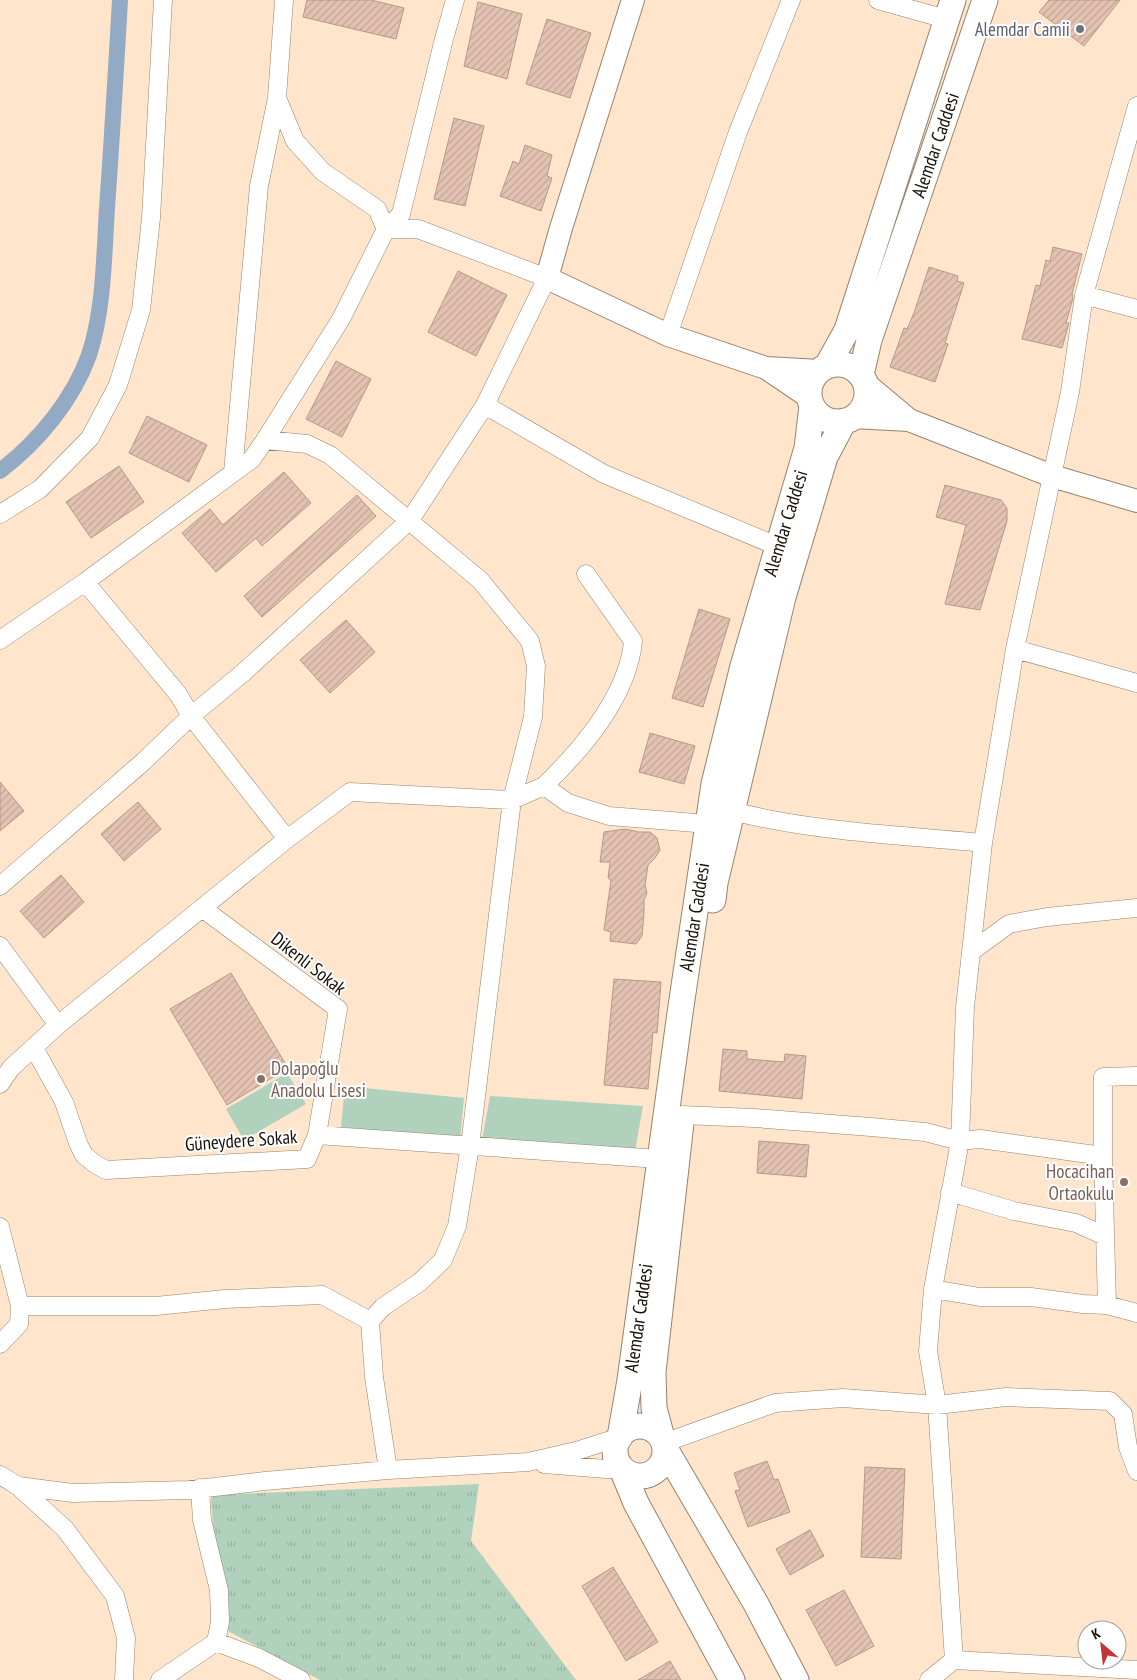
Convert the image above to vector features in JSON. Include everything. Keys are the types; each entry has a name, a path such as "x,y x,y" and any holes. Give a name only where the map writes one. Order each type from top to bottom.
{"main road":[{"name":"Alemdar Caddesi","path":"863,380 869,340 985,0"},
{"name":"Alemdar Caddesi","path":"823,368 847,330 949,10"},
{"path":"836,364 846,365 854,369 863,380 867,394 865,403 860,411 848,419 834,421 826,419 818,413 811,401 810,387 813,378 823,368 836,364"},
{"name":"Alemdar Caddesi","path":"620,1437 630,1380 659,1159 714,784 743,666 807,448 811,401"},
{"name":"Alemdar Caddesi","path":"796,1680 755,1602 664,1443 654,1408 653,1372 682,1115 715,883 783,597 825,457 848,419"},
{"path":"622,1469 629,1474 646,1476 661,1466 664,1458 664,1443 656,1431 649,1427 633,1427 620,1437 616,1443 616,1457 636,1503 732,1680"}],"street":[{"path":"0,514 40,489 90,438 118,385 141,310 151,218 163,0"},
{"path":"233,472 259,186 277,98 284,0"},
{"path":"0,640 85,582 252,459 342,320 386,229 400,214 441,48 455,0"},
{"path":"0,886 143,762 191,716 244,672 410,520 485,405 547,278 634,0"},
{"path":"668,335 738,132 791,0"},
{"path":"878,0 949,10"},
{"path":"277,98 295,141 323,172 377,209 386,229"},
{"path":"954,1660 937,1405 928,1351 933,1289 960,1141 965,1007 984,843 1015,649 1070,392 1084,295 1137,106"},
{"path":"386,229 418,229 547,278 668,335 766,368 811,401"},
{"path":"1084,295 1137,309"},
{"path":"766,368 823,368"},
{"path":"863,380 909,420 1052,476 1137,501"},
{"path":"485,405 604,474 777,546"},
{"path":"848,419 909,420"},
{"path":"265,440 307,444 330,455 410,520 480,580 530,641 536,666 533,717 512,800 470,1146 458,1226 443,1260 420,1282 383,1307 370,1321 374,1377 388,1470"},
{"path":"0,1084 12,1068 58,1025 287,839 350,792 512,800 544,786 570,761 614,701 631,656 633,641 586,574"},
{"path":"85,582 178,694 191,716 287,839"},
{"path":"1015,649 1137,683"},
{"path":"544,786 568,803 609,816 708,824"},
{"path":"732,811 768,820 817,827 984,843"},
{"name":"Dikenli Sokak","path":"202,908 338,1008 317,1135"},
{"path":"972,951 1008,924 1048,917 1137,908"},
{"path":"0,946 58,1025"},
{"name":"Güneydere Sokak","path":"34,1048 64,1102 84,1155 106,1170 307,1159 317,1135 659,1159"},
{"path":"1107,1305 1103,1077 1137,1076"},
{"path":"682,1115 754,1118 925,1132 960,1141 980,1139 1103,1156"},
{"path":"950,1192 1014,1211 1076,1222 1105,1236"},
{"path":"0,1227 20,1306 19,1324 0,1344"},
{"path":"933,1289 980,1297 1030,1297 1107,1305 1137,1313"},
{"path":"20,1306 156,1306 225,1299 322,1294 370,1321"},
{"path":"664,1443 775,1403 843,1398 937,1405 1006,1397 1110,1400 1122,1414 1128,1447 1137,1471"},
{"path":"528,1462 576,1451 620,1437"},
{"path":"18,1486 73,1493 200,1488 388,1470 528,1462 622,1469"},
{"path":"0,1475 18,1486 65,1529 115,1596 126,1638 124,1680"},
{"path":"160,1680 216,1642 220,1622 219,1590 202,1520 200,1488"},
{"path":"216,1642 259,1658 301,1680"},
{"path":"929,1680 954,1660 1137,1670"}],"green space":[{"path":"287,1073 306,1104 244,1140 226,1109"},
{"path":"345,1086 464,1098 460,1139 341,1127"},
{"path":"490,1096 643,1106 635,1151 482,1140"},
{"path":"479,1484 471,1541 576,1680 320,1680 228,1631 214,1541 211,1495"}],"building":[{"path":"307,0 371,0 404,8 396,39 303,17"},
{"name":"Alemdar Camii","path":"1049,0 1120,0 1084,46 1039,12"},
{"path":"478,2 522,14 507,79 464,66"},
{"path":"547,19 591,33 570,98 526,84"},
{"path":"454,118 484,126 465,206 434,199"},
{"path":"525,145 552,155 547,176 552,178 541,211 500,196 513,161 519,164"},
{"path":"1053,247 1082,254 1066,323 1069,323 1062,348 1022,339 1036,285 1040,286 1046,260 1050,261"},
{"path":"929,267 958,276 957,281 964,283 945,343 948,344 935,382 890,367 904,328 907,329 914,313"},
{"path":"458,271 507,295 476,356 428,332"},
{"path":"336,361 371,379 342,437 306,419"},
{"path":"147,416 207,445 189,482 129,453"},
{"path":"119,466 144,502 91,538 66,502"},
{"path":"284,472 311,503 262,546 256,538 216,572 182,533 210,509 223,525"},
{"path":"945,485 1001,500 1007,508 1007,521 980,610 945,604 966,525 936,517"},
{"path":"357,495 376,516 262,617 244,596"},
{"path":"699,609 730,619 703,707 672,698"},
{"path":"346,620 375,652 330,693 300,660"},
{"path":"650,733 695,746 684,784 639,772"},
{"path":"0,782 24,811 0,831"},
{"path":"138,802 161,829 124,861 101,834"},
{"path":"625,829 650,832 657,838 660,850 648,865 642,936 636,944 610,941 611,932 604,930 611,880 608,878 610,862 600,862 604,832"},
{"path":"61,875 84,902 44,938 20,911"},
{"path":"231,973 288,1068 227,1105 170,1009"},
{"path":"614,979 661,982 657,1033 653,1032 648,1089 604,1085"},
{"path":"723,1049 747,1051 747,1059 784,1062 785,1054 806,1056 802,1099 719,1091"},
{"path":"759,1141 809,1145 806,1177 757,1173"},
{"path":"767,1461 774,1480 778,1479 790,1512 748,1527 735,1491 740,1490 734,1473"},
{"path":"865,1467 905,1469 901,1559 861,1557"},
{"path":"810,1530 824,1556 790,1575 776,1549"},
{"path":"613,1567 658,1642 626,1661 582,1586"},
{"path":"844,1590 874,1646 836,1666 806,1610"},
{"path":"670,1661 681,1680 638,1680"}],"waterway":[{"path":"0,471 28,447 64,404 82,372 94,338 103,282 120,0"}],"place":[{"name":"Alemdar Camii","path":"1080,29"},
{"name":"Dolapoğlu Anadolu Lisesi","path":"261,1079"},
{"name":"Hocacihan Ortaokulu","path":"1124,1182"}]}
